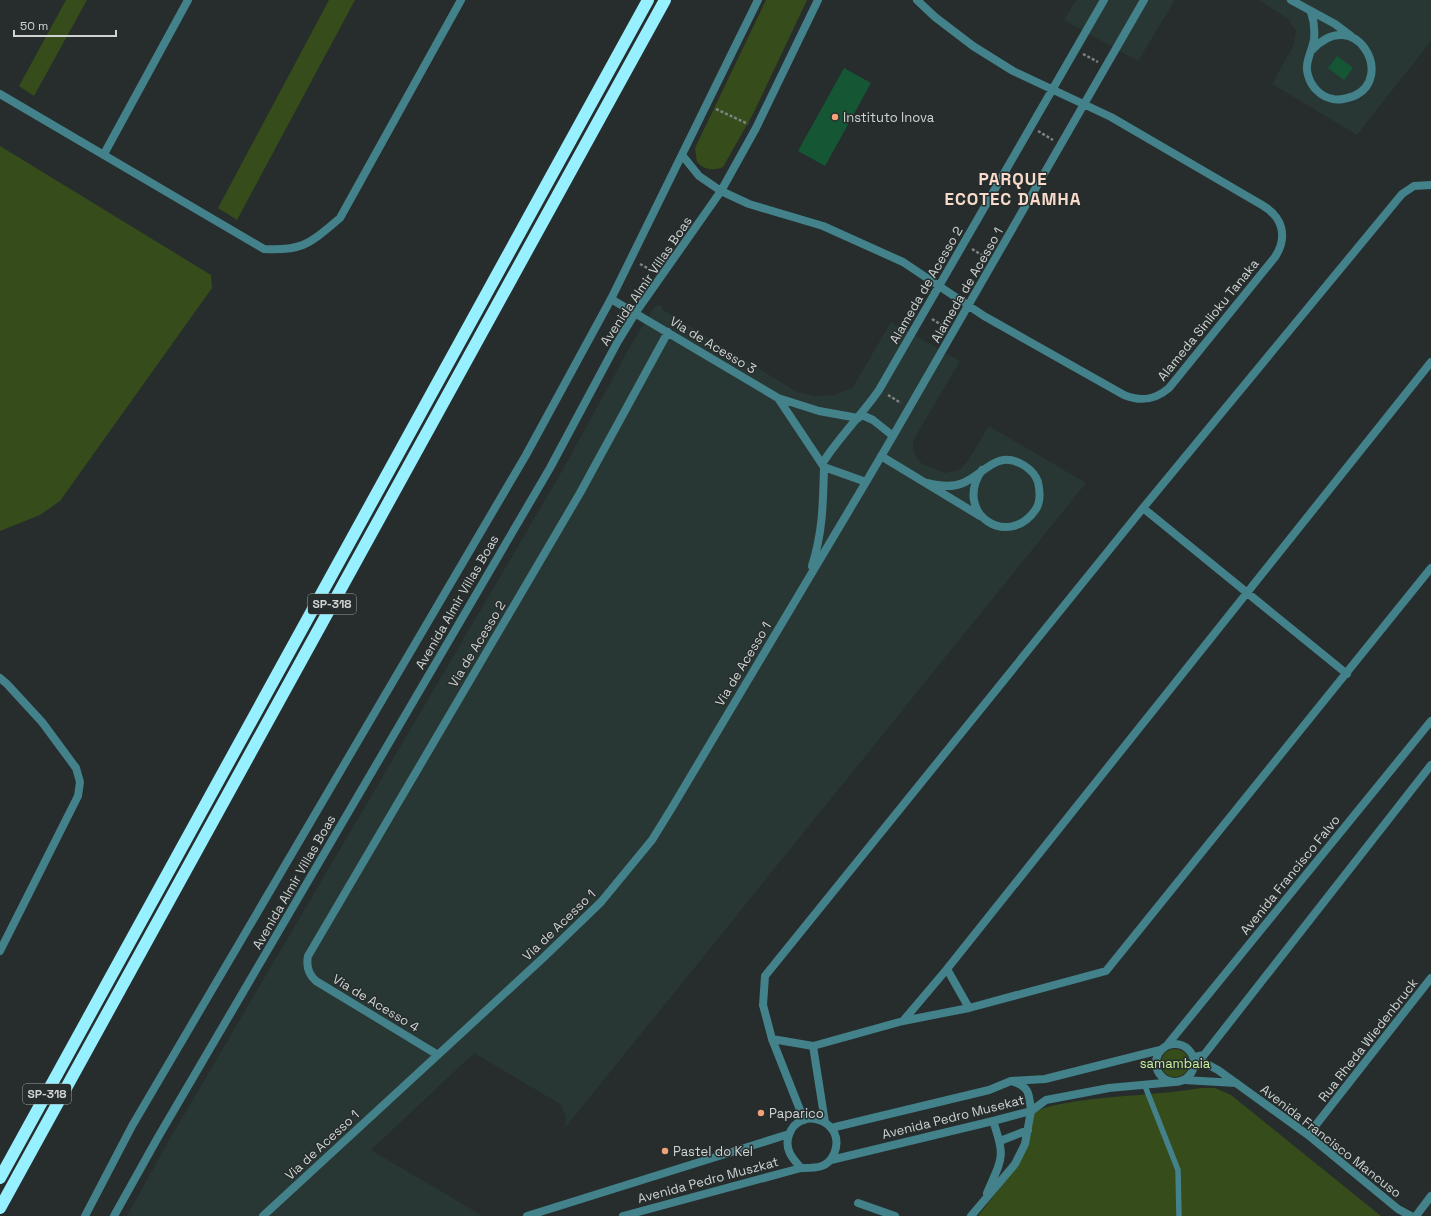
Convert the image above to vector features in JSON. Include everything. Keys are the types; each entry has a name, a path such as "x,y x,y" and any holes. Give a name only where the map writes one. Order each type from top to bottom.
{"highway":[{"name":"SP-318","path":"0,1178 648,0"},
{"name":"SP-318","path":"0,1208 664,0"}],"street":[{"path":"104,154 188,0"},
{"path":"0,94 264,249 288,250 310,242 340,218 461,0"},
{"name":"Avenida Almir Villas Boas","path":"85,1216 132,1126 526,455 611,299 758,0"},
{"name":"Avenida Almir Villas Boas","path":"114,1216 157,1139 550,468 617,343 636,312 721,191 756,128 818,0"},
{"name":"Alameda Sinlioku Tanaka","path":"682,155 699,176 721,191 749,204 823,226 903,262 969,306 1124,395 1132,398 1148,399 1156,397 1169,388 1280,249 1283,238 1282,228 1278,218 1271,210 1111,117 1013,71 972,46 935,17 917,0"},
{"name":"Alameda de Acesso 2","path":"823,466 832,448 860,417 879,390 1104,0"},
{"name":"Alameda de Acesso 1","path":"800,592 910,408 1144,0"},
{"path":"1291,0 1335,24 1357,40 1366,48 1371,60 1372,73 1367,85 1358,94 1346,99 1334,99 1322,95 1313,86 1307,74 1307,61 1312,50 1320,40 1332,35 1345,35 1357,40"},
{"path":"1311,12 1314,31 1312,50"},
{"path":"804,1120 772,1039 762,1005 766,976 1143,508 1402,194 1414,186 1431,184"},
{"name":"Via de Acesso 3","path":"611,299 636,312 778,398"},
{"name":"Via de Acesso 2","path":"307,967 307,961 311,951 580,493 668,332"},
{"path":"903,1021 1247,594 1431,362"},
{"path":"778,398 819,412 873,420 893,436"},
{"path":"778,398 823,466 823,519 819,544 811,568 800,592"},
{"path":"881,456 994,525 1007,527 1020,525 1031,517 1038,506 1040,493 1037,480 1030,469 1019,462 1006,460 993,462 973,478 956,484 938,486 927,483"},
{"path":"823,466 866,482"},
{"path":"982,470 975,481 972,494 975,507 983,518"},
{"path":"1143,508 1347,674"},
{"path":"772,1039 813,1046 903,1021 969,1008 1106,971 1431,568"},
{"name":"Via de Acesso 1","path":"263,1216 601,902 652,840 800,592"},
{"path":"0,678 42,722 76,768 80,782 78,796 1,947"},
{"name":"Avenida Francisco Falvo","path":"1168,1044 1431,721"},
{"path":"1194,1060 1204,1055 1431,765"},
{"name":"Via de Acesso 4","path":"307,967 312,978 316,981 438,1055"},
{"path":"947,968 969,1008"},
{"name":"Rua Rheda Wiedenbruck","path":"1308,1135 1431,978"},
{"path":"1184,1080 1191,1073 1194,1060 1191,1052 1180,1044 1168,1044 1160,1050 1156,1058 1157,1069 1164,1078 1174,1082 1184,1080 1236,1084"},
{"path":"813,1046 828,1125 837,1140 837,1147 831,1160 820,1168 801,1168 790,1154 787,1141 789,1134 793,1128 804,1120 812,1119 828,1125"},
{"name":"Avenida Pedro Musekat","path":"828,1125 989,1090 1011,1081 1045,1079 1160,1050"},
{"name":"Avenida Francisco Mancuso","path":"1194,1060 1205,1063 1218,1070 1308,1135 1398,1209 1411,1216"},
{"path":"971,1216 1015,1164 1025,1144 1030,1111 1029,1094 1023,1085 1011,1081"},
{"name":"Avenida Pedro Musekat","path":"831,1160 1030,1111 1046,1100 1110,1088 1145,1086 1174,1082"},
{"path":"984,1201 1001,1159 1000,1141 993,1121"},
{"path":"1000,1141 1028,1130"},
{"name":"Avenida Pedro Muszkat","path":"527,1216 789,1134"},
{"name":"Avenida Pedro Muszkat","path":"622,1216 801,1168"},
{"path":"1416,1216 1431,1196"},
{"path":"858,1203 894,1216"}],"lane":[{"path":"1145,1086 1178,1170 1179,1216"}],"path":[{"path":"1076,50 1106,67"},
{"path":"707,104 756,128"},
{"path":"1031,127 1061,145"},
{"path":"964,244 994,262"},
{"path":"630,258 662,276"},
{"path":"923,314 954,332"},
{"path":"879,390 910,408"}],"shaded area":[{"path":"1076,0 1175,0 1138,61 1064,20"},
{"path":"1259,0 1431,0 1431,41 1357,135 1272,84 1293,46 1296,31 1288,19"},
{"path":"661,305 663,310 797,392 816,396 835,395 853,387 891,322 960,361 913,441 914,453 921,463 944,473 959,470 967,462 989,426 1086,483 565,1128 566,1116 560,1104 474,1053 371,1150 481,1215 127,1216 168,1142 561,473 631,345 655,306"}],"green space":[{"path":"66,0 87,0 34,96 19,86"},
{"path":"329,0 355,0 237,220 218,208"},
{"path":"766,0 807,0 753,114 723,167 712,169 703,167 697,162 695,148"},
{"path":"0,146 211,275 212,288 60,501 40,515 0,531"},
{"name":"samambaia","path":"1175,1049 1185,1053 1189,1063 1185,1073 1175,1077 1165,1073 1161,1063 1165,1053"},
{"path":"1201,1088 1215,1088 1231,1095 1381,1216 978,1216 1013,1171 1033,1113 1038,1110 1049,1106 1078,1101"}],"building":[{"path":"1337,56 1353,68 1344,80 1328,68"},
{"name":"Instituto Inova","path":"844,68 871,83 825,166 798,151"}],"place":[{"name":"Instituto Inova","path":"835,117"},
{"name":"Paparico","path":"761,1113"},
{"name":"Pastel do Kel","path":"665,1151"}],"district":[{"name":"PARQUE ECOTEC DAMHA","path":"1013,189"}]}
